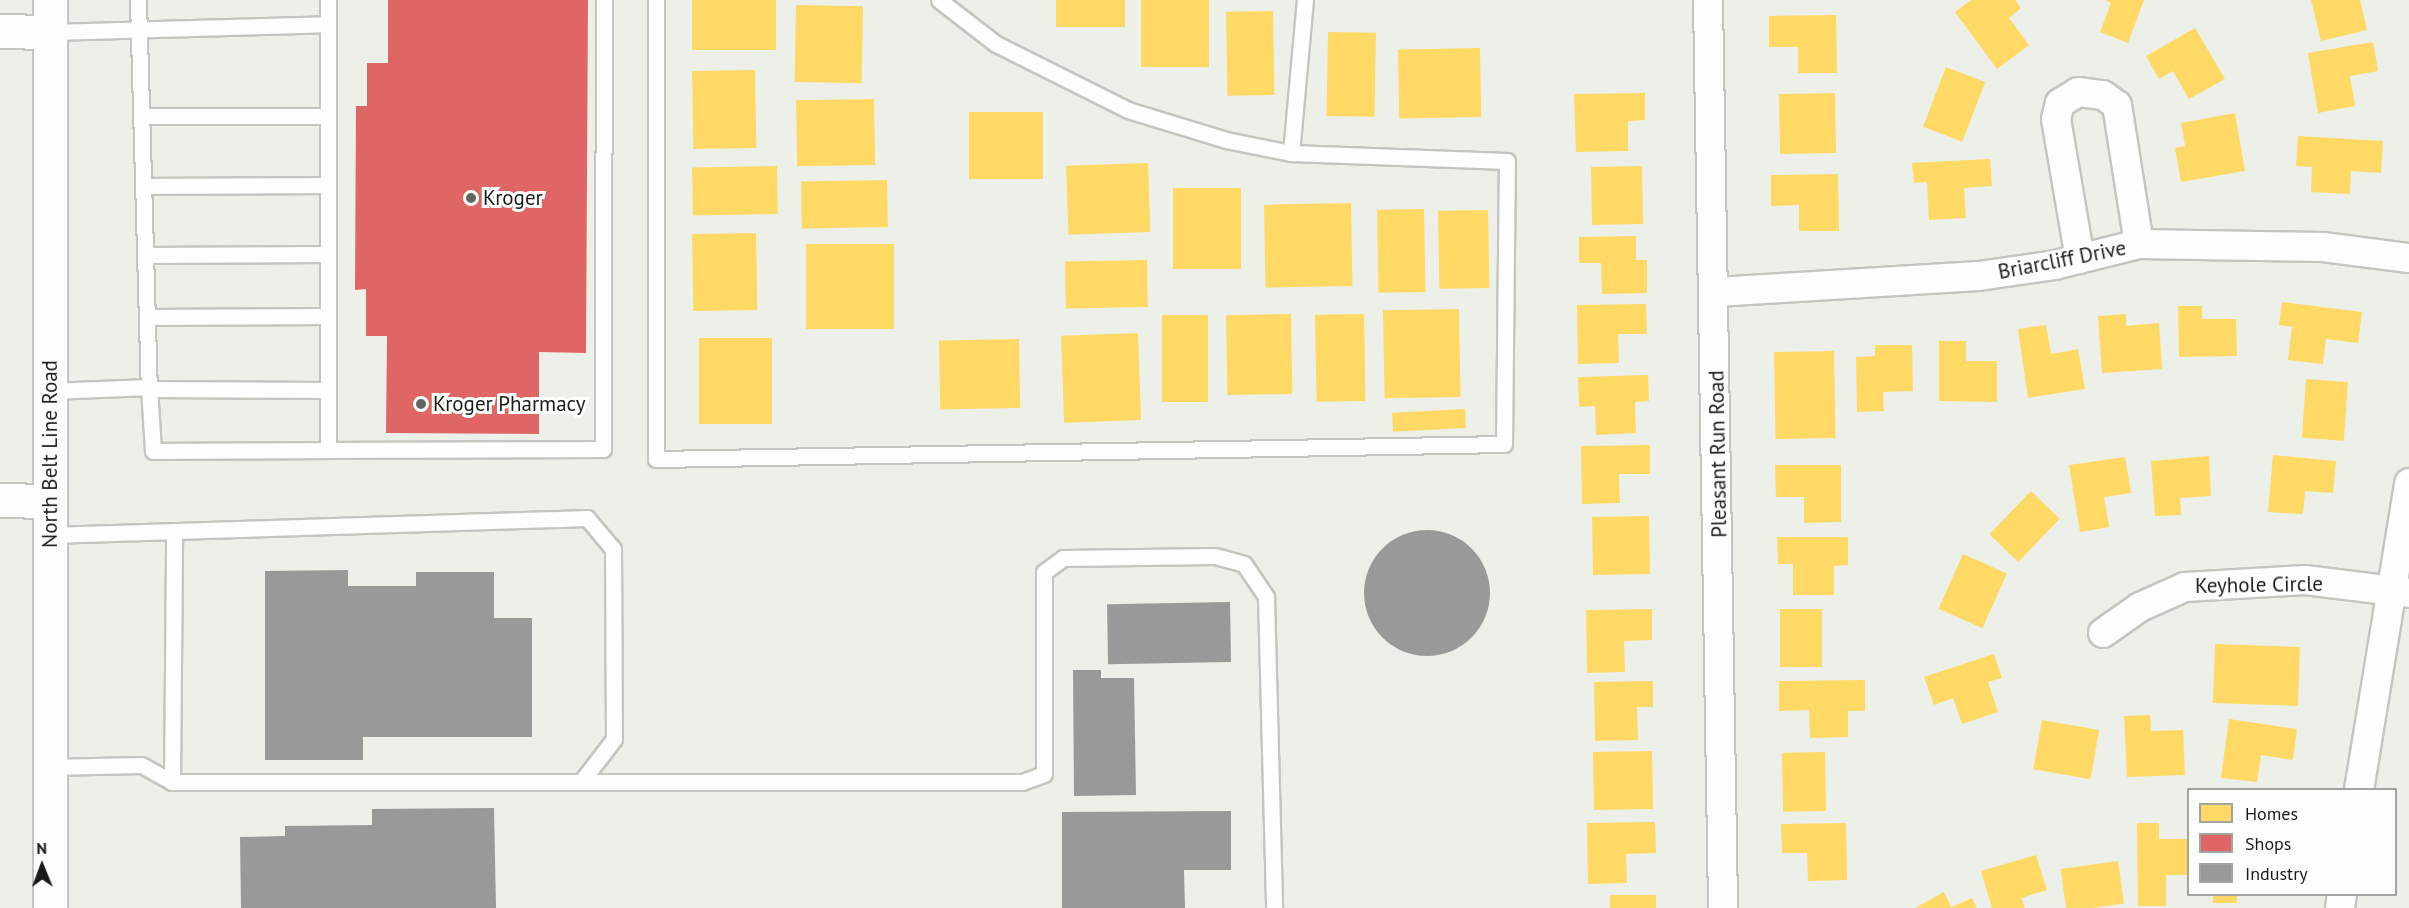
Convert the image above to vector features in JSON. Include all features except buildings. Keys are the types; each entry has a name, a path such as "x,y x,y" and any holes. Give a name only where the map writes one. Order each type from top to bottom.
{"main road":[{"name":"North Belt Line Road","path":"50,0 50,908"},
{"path":"0,32 49,32"},
{"path":"0,500 49,501"}],"street":[{"name":"Pleasant Run Road","path":"1708,0 1716,292 1723,908"},
{"path":"2080,259 2056,119 2060,103 2078,92 2103,95 2117,105 2139,244"},
{"name":"Briarcliff Drive","path":"1716,292 1979,276 2080,259 2139,244 2323,247 2409,258"},
{"path":"2359,788 2400,592 2409,483"},
{"name":"Keyhole Circle","path":"2103,633 2140,607 2185,587 2306,580 2400,592"}],"lane":[{"path":"138,0 149,388 153,451 603,449 603,0"},
{"path":"328,0 328,450"},
{"path":"656,0 656,459 1504,444 1507,161 1291,153 1128,110 996,44 939,0"},
{"path":"1291,153 1305,0"},
{"path":"49,32 328,24"},
{"path":"142,116 328,116"},
{"path":"144,186 328,185"},
{"path":"146,255 328,254"},
{"path":"147,317 328,316"},
{"path":"50,391 149,388 328,390"},
{"path":"50,535 587,518 613,549 614,740 580,782"},
{"path":"172,782 174,531"},
{"path":"50,767 141,765 172,782 1022,782 1044,774 1044,572 1063,558 1215,556 1244,564 1266,597 1274,908"}],"place":[{"name":"Kroger","path":"471,198"},
{"name":"Kroger Pharmacy","path":"421,404"}]}
